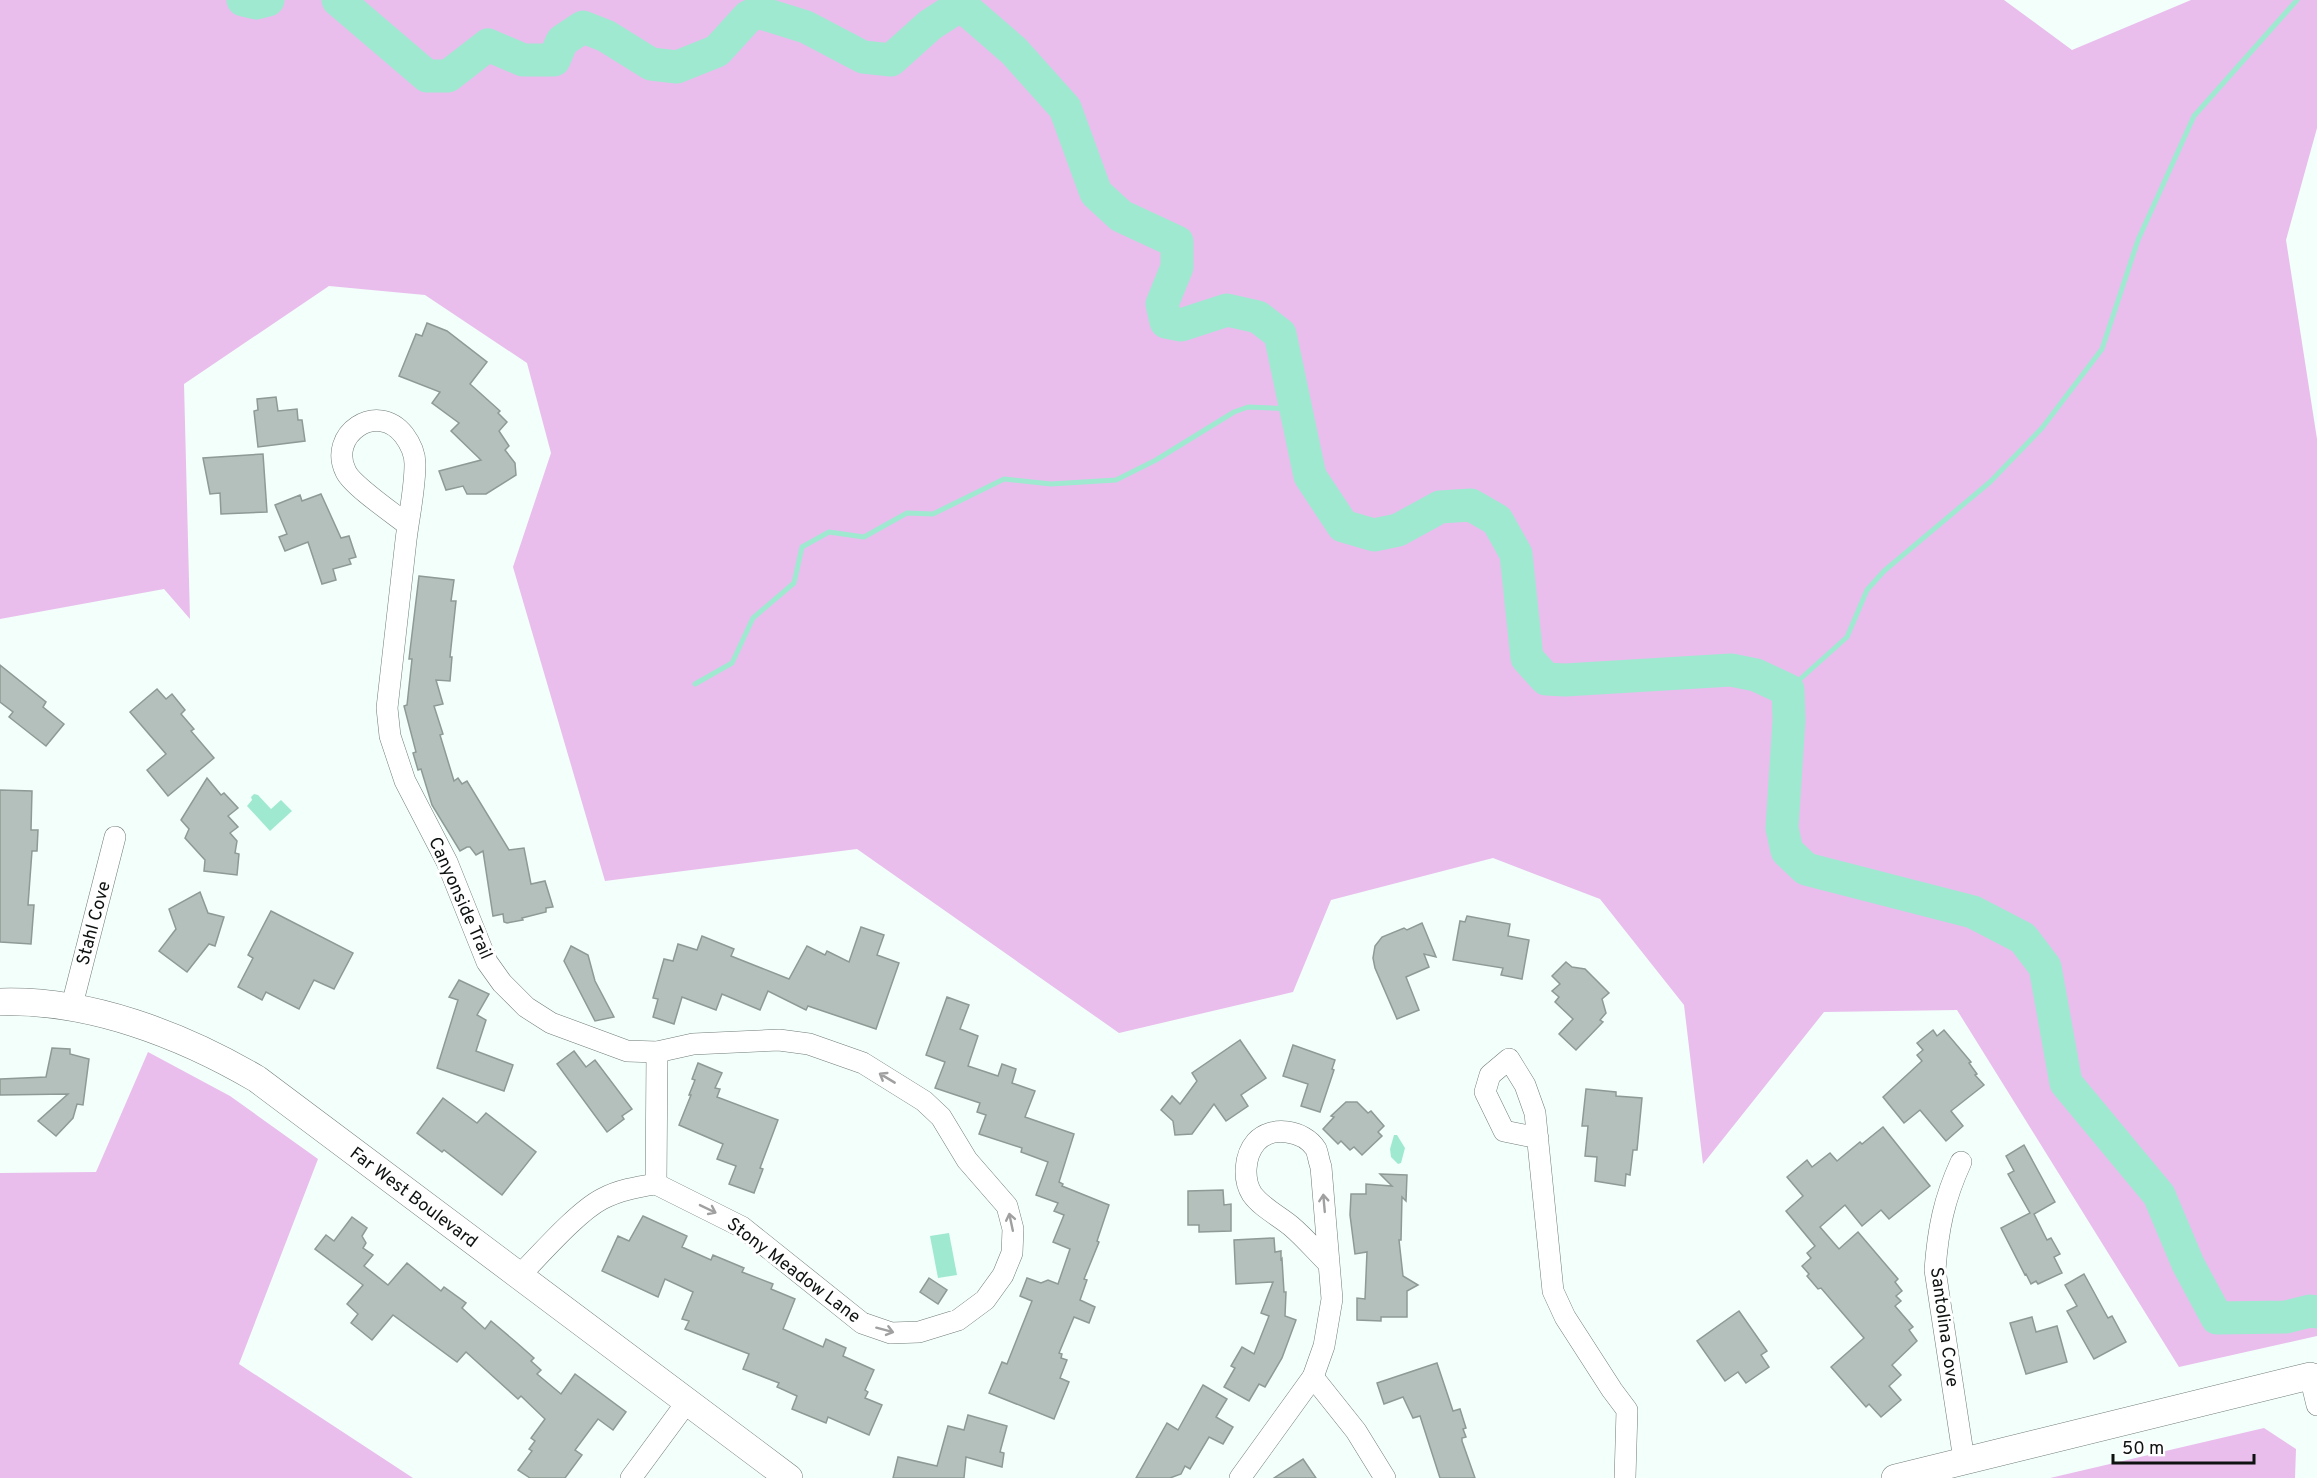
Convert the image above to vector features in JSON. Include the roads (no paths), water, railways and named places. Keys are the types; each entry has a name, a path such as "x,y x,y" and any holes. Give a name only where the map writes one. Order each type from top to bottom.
{"street":[{"name":"Canyonside Trail","path":"408,525 373,498 346,473 342,458 345,439 354,428 370,420 385,421 400,429 411,444 415,462 408,525 387,708 390,736 405,781 447,862 487,962 502,983 526,1007 551,1023 627,1051 657,1052"},
{"name":"Stahl Cove","path":"71,1009 116,837"},
{"name":"Far West Boulevard","path":"0,1002 22,1002 71,1009 125,1020 217,1056 257,1079 789,1478"},
{"name":"Stony Meadow Lane","path":"656,1184 742,1227 862,1323 891,1333 919,1332 958,1320 986,1300 1003,1275 1012,1253 1013,1228 1007,1206 967,1160 941,1117 924,1101 863,1063 809,1044 779,1040 693,1044 657,1052"},
{"path":"519,1276 577,1219 600,1200 632,1187 656,1184 657,1052"},
{"path":"1240,1478 1313,1377 1324,1346 1332,1299 1327,1262 1321,1167 1316,1149 1304,1138 1287,1131 1269,1134 1256,1142 1246,1162 1246,1180 1253,1195 1293,1228 1327,1262"},
{"path":"1538,1138 1553,1291 1565,1317 1627,1410 1625,1478"},
{"name":"Santolina Cove","path":"1961,1162 1947,1194 1937,1240 1935,1270 1964,1460"},
{"path":"1895,1478 2314,1375 2317,1405"},
{"path":"1313,1377 1356,1431 1385,1478"},
{"path":"631,1478 687,1402"}],"waterway":[{"path":"243,0 256,3 268,0"},
{"path":"338,0 427,76 448,76 488,45 523,60 554,60 562,41 583,27 606,36 651,64 677,67 717,51 748,17 758,12 806,27 863,57 891,60 930,25 961,5 1014,51 1065,108 1096,193 1121,216 1177,242 1177,267 1162,304 1166,322 1181,325 1227,310 1258,317 1280,334 1310,476 1343,526 1374,535 1398,530 1440,507 1471,505 1497,520 1516,554 1527,658 1546,679 1565,680 1731,670 1756,675 1788,690 1789,720 1782,828 1787,851 1806,869 1973,912 2023,938 2045,967 2066,1083 2159,1195 2188,1264 2217,1318 2286,1317 2310,1311 2317,1312"},
{"path":"344,6 345,0"},
{"path":"1788,690 1847,637 1867,590 1884,571 1990,482 2042,428 2102,349 2138,240 2194,116 2297,0"},
{"path":"695,684 732,663 753,618 794,583 802,547 829,532 864,537 907,513 933,514 1004,479 1051,484 1116,480 1156,460 1234,412 1248,407 1296,409"}]}
